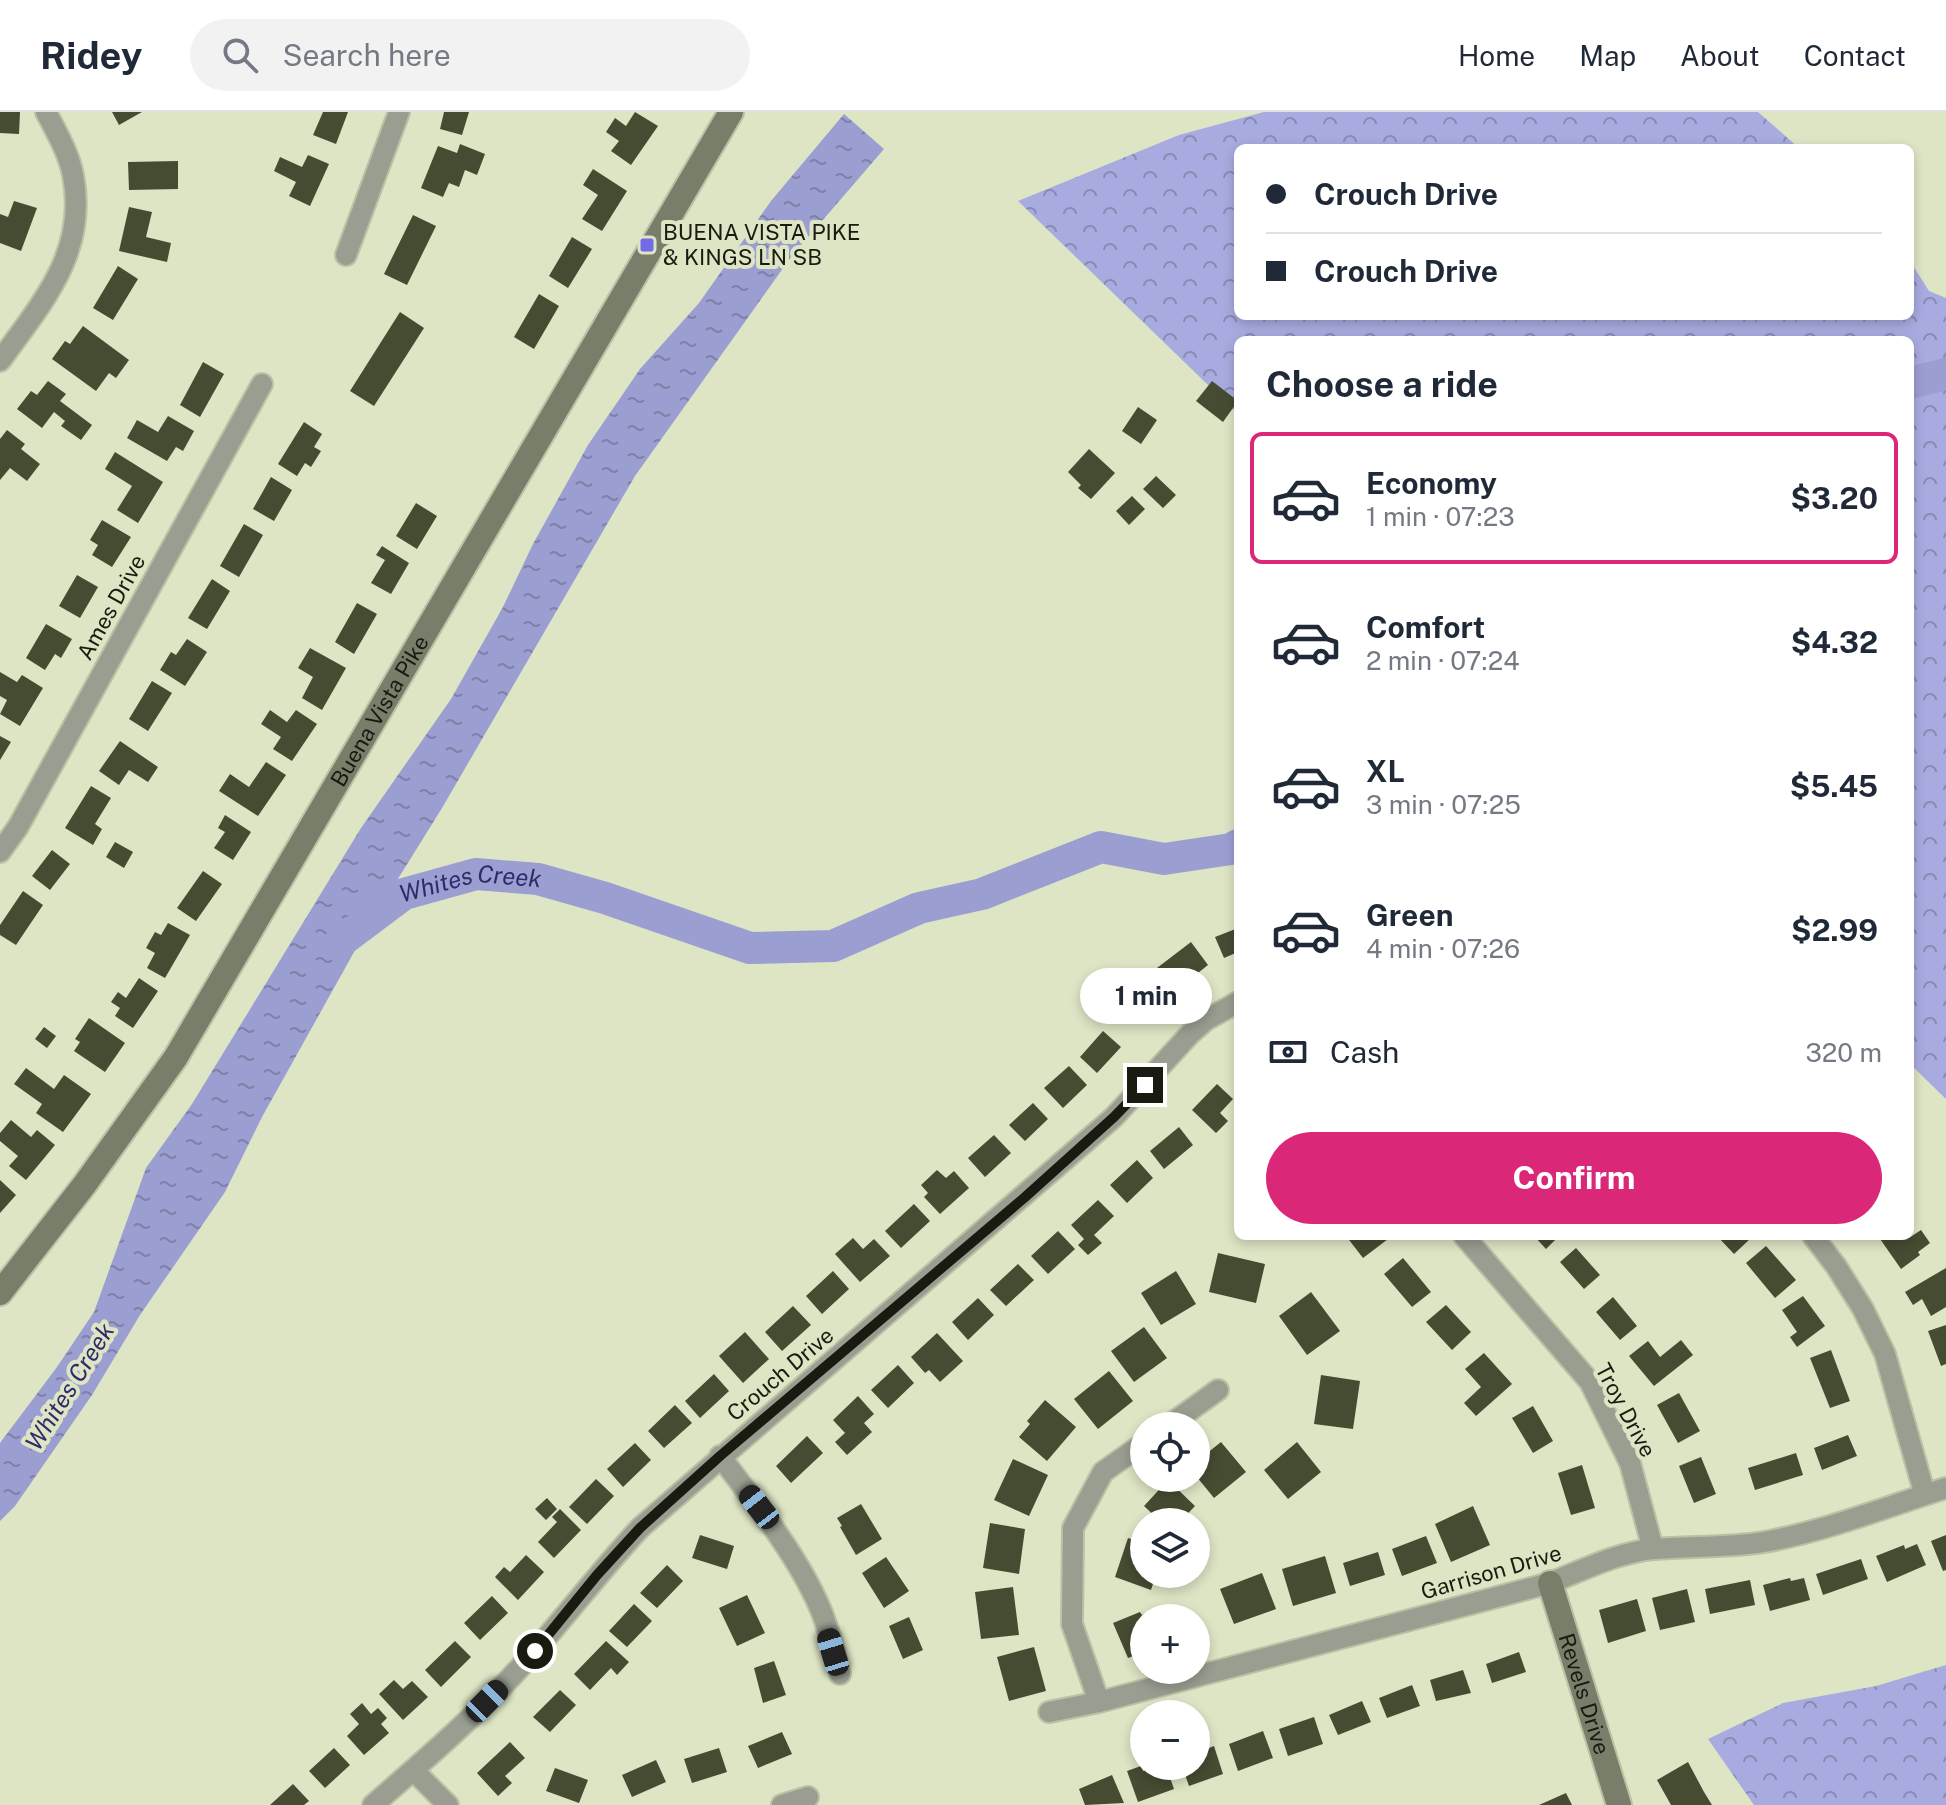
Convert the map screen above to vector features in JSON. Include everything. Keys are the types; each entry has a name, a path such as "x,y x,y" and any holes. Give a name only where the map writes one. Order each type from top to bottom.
{"main road":[{"name":"Buena Vista Pike","path":"0,1293 85,1184 176,1057 731,112"},
{"name":"Revels Drive","path":"1550,1583 1619,1805"}],"street":[{"path":"0,361 53,287 75,233 73,175 46,112"},
{"path":"346,255 399,112"},
{"name":"Ames Drive","path":"0,852 18,827 262,384"},
{"name":"Crouch Drive","path":"373,1805 522,1665 640,1528 720,1456 1024,1198 1114,1117 1206,1020 1234,1004"},
{"name":"Troy Drive","path":"1467,1240 1590,1382 1630,1463 1653,1549"},
{"path":"1816,1240 1850,1287 1885,1354 1925,1495"},
{"path":"1187,1412 1218,1390"},
{"path":"1099,1702 1072,1624 1073,1528 1103,1472 1130,1453"},
{"path":"720,1456 759,1507 803,1577 820,1608 840,1674"},
{"name":"Garrison Drive","path":"1049,1712 1099,1702 1550,1583 1607,1561 1653,1549 1696,1549 1765,1542 1852,1519 1946,1488"},
{"path":"413,1770 448,1805"},
{"path":"782,1805 808,1797"}],"green space":[{"path":"1264,112 1758,112 1794,144 1234,144 1234,320 1914,320 1914,267 1929,291 1946,298 1946,1099 1914,1068 1914,336 1234,336 1234,410 1018,201 1179,135"},
{"path":"1946,1665 1946,1805 1754,1805 1708,1739 1783,1703 1876,1686"}],"water":[{"path":"844,114 884,149 791,257 635,476 442,808 368,927 262,1117 225,1192 140,1315 92,1395 15,1506 0,1521 0,1443 94,1312 146,1168 192,1104 361,828 451,699 588,445 640,369 699,303 771,201"}],"building":[{"path":"0,112 20,112 19,134 0,133"},
{"path":"112,112 142,112 119,125"},
{"path":"323,112 348,112 336,144 313,135"},
{"path":"444,112 469,112 462,135 440,129"},
{"path":"635,112 658,126 631,165 611,151 619,141 606,132 615,118 626,126"},
{"path":"460,144 485,154 477,175 465,170 459,187 449,183 443,197 421,188 438,146 457,153"},
{"path":"308,155 329,164 310,206 289,196 296,182 274,171 280,157 302,167"},
{"path":"178,161 178,189 129,190 128,162"},
{"path":"593,169 627,191 602,231 582,219 598,195 583,185"},
{"path":"14,201 37,208 21,251 0,243 0,214 8,217"},
{"path":"129,207 152,212 146,237 171,243 167,262 119,251"},
{"path":"413,215 436,226 407,285 384,274"},
{"path":"572,237 592,249 568,288 549,276"},
{"path":"118,266 138,279 113,320 93,308"},
{"path":"539,294 559,306 534,349 514,337"},
{"path":"400,312 424,328 374,406 350,391"},
{"path":"83,326 129,360 116,378 109,373 96,391 52,359 65,341 70,344"},
{"path":"203,362 224,374 200,417 180,405"},
{"path":"48,381 66,394 60,401 92,425 81,440 61,426 65,421 54,412 42,428 17,409 31,391 37,395"},
{"path":"1212,381 1234,398 1234,407 1223,422 1196,401"},
{"path":"1138,407 1157,420 1141,444 1122,431"},
{"path":"168,416 194,431 183,451 176,447 167,461 127,438 137,420 158,432"},
{"path":"304,422 322,434 314,447 321,451 311,467 305,463 297,476 278,464"},
{"path":"7,430 25,444 21,449 40,464 27,481 10,468 0,480 0,439"},
{"path":"1089,449 1115,473 1091,499 1078,488 1081,485 1068,472"},
{"path":"115,452 163,482 138,523 117,510 132,486 105,469"},
{"path":"1156,476 1176,495 1163,508 1143,489"},
{"path":"271,477 292,490 274,521 253,509"},
{"path":"1132,496 1145,509 1129,525 1116,511"},
{"path":"416,503 437,516 417,549 396,536"},
{"path":"102,520 131,537 112,567 92,555 98,545 90,540"},
{"path":"244,524 263,535 239,577 220,566"},
{"path":"382,546 409,563 391,594 371,583 385,560 376,555"},
{"path":"77,575 98,587 80,618 59,606"},
{"path":"212,579 230,591 207,629 188,618"},
{"path":"357,603 377,614 354,654 335,642"},
{"path":"46,624 72,639 61,658 55,654 45,670 26,658"},
{"path":"187,639 207,652 185,686 160,670 171,652 176,655"},
{"path":"310,648 346,668 322,710 302,698 313,677 298,668"},
{"path":"0,672 17,682 22,675 43,688 20,726 0,714 7,700 0,696"},
{"path":"152,681 172,693 148,731 129,719"},
{"path":"270,710 287,722 296,710 317,724 292,761 273,749 281,737 261,724"},
{"path":"0,736 11,742 0,760"},
{"path":"120,741 158,767 148,782 129,770 119,785 99,771"},
{"path":"266,762 286,775 258,816 219,791 230,774 249,787"},
{"path":"91,786 111,798 95,824 102,829 93,845 65,828"},
{"path":"225,815 251,832 233,860 214,848 225,832 218,828"},
{"path":"115,842 133,852 124,868 106,857"},
{"path":"52,850 70,864 50,890 32,876"},
{"path":"203,871 222,884 196,921 177,908"},
{"path":"23,891 43,905 16,945 0,935 0,925"},
{"path":"168,923 190,935 165,978 147,968 155,953 146,948 155,932 161,935"},
{"path":"1234,930 1234,954 1224,958 1215,937"},
{"path":"1191,942 1208,965 1179,988 1185,996 1177,1002 1153,971"},
{"path":"139,978 158,991 133,1028 115,1016 120,1008 111,1002 118,992 126,998"},
{"path":"89,1018 125,1043 105,1072 74,1051 80,1042 75,1039"},
{"path":"44,1027 56,1036 47,1048 35,1039"},
{"path":"1103,1031 1121,1047 1097,1073 1080,1057"},
{"path":"1069,1066 1087,1085 1063,1108 1044,1088"},
{"path":"26,1068 54,1089 64,1075 91,1094 63,1132 36,1113 42,1104 14,1084"},
{"path":"1217,1084 1233,1099 1220,1113 1228,1121 1216,1133 1192,1110"},
{"path":"1033,1103 1048,1119 1025,1141 1009,1125"},
{"path":"11,1120 31,1137 37,1130 55,1145 26,1180 9,1166 18,1156 0,1141 0,1133"},
{"path":"1179,1127 1193,1145 1164,1169 1150,1151"},
{"path":"994,1135 1011,1153 985,1177 968,1158"},
{"path":"1137,1160 1153,1178 1127,1203 1110,1185"},
{"path":"937,1170 946,1178 954,1171 969,1188 940,1214 924,1197 928,1193 921,1185"},
{"path":"0,1180 16,1195 0,1213"},
{"path":"1098,1200 1114,1216 1094,1235 1102,1243 1088,1255 1078,1245 1084,1239 1071,1225"},
{"path":"914,1204 930,1221 901,1248 885,1231"},
{"path":"1921,1230 1930,1243 1901,1269 1881,1240 1914,1240 1914,1235"},
{"path":"1058,1231 1075,1249 1048,1274 1031,1256"},
{"path":"853,1238 863,1249 874,1239 890,1256 860,1282 835,1254"},
{"path":"1349,1240 1387,1240 1363,1258"},
{"path":"1538,1240 1555,1240 1546,1249"},
{"path":"1721,1240 1749,1240 1734,1254"},
{"path":"1766,1246 1796,1280 1775,1298 1746,1263"},
{"path":"1576,1248 1600,1275 1584,1289 1560,1262"},
{"path":"1218,1253 1265,1264 1256,1303 1209,1292"},
{"path":"1403,1258 1431,1292 1412,1307 1384,1274"},
{"path":"1018,1264 1034,1280 1006,1306 990,1290"},
{"path":"1946,1268 1946,1307 1931,1316 1922,1299 1913,1305 1905,1292"},
{"path":"833,1271 849,1289 822,1314 806,1296"},
{"path":"1176,1271 1196,1304 1161,1325 1141,1293"},
{"path":"1311,1292 1340,1331 1307,1355 1279,1316"},
{"path":"1803,1296 1825,1326 1797,1347 1790,1337 1797,1332 1782,1310"},
{"path":"1613,1297 1637,1326 1620,1340 1596,1312"},
{"path":"978,1298 994,1315 968,1340 952,1322"},
{"path":"1446,1305 1471,1332 1452,1350 1426,1322"},
{"path":"793,1306 811,1325 782,1351 765,1332"},
{"path":"1946,1325 1946,1364 1941,1366 1928,1331"},
{"path":"1144,1327 1167,1358 1134,1382 1111,1351"},
{"path":"745,1332 769,1359 743,1383 719,1356"},
{"path":"937,1333 963,1361 940,1382 929,1370 925,1373 911,1357"},
{"path":"1681,1340 1693,1355 1654,1386 1629,1356 1648,1341 1660,1357"},
{"path":"1831,1350 1850,1401 1830,1408 1810,1358"},
{"path":"1484,1353 1512,1384 1476,1416 1464,1403 1481,1387 1465,1369"},
{"path":"898,1365 914,1383 888,1408 871,1390"},
{"path":"1109,1371 1133,1401 1098,1429 1074,1399"},
{"path":"714,1374 729,1391 700,1418 685,1401"},
{"path":"1321,1375 1360,1381 1353,1429 1314,1424"},
{"path":"1679,1393 1700,1431 1678,1443 1657,1405"},
{"path":"858,1396 874,1414 864,1423 872,1432 847,1455 835,1442 845,1433 833,1420"},
{"path":"1045,1400 1076,1427 1047,1461 1019,1437 1030,1424 1027,1421"},
{"path":"675,1405 692,1423 664,1448 648,1431"},
{"path":"1533,1406 1553,1441 1533,1453 1512,1418"},
{"path":"1848,1435 1857,1456 1822,1470 1814,1448"},
{"path":"807,1436 823,1453 791,1483 776,1466"},
{"path":"1221,1442 1246,1472 1214,1498 1209,1492 1210,1451"},
{"path":"1297,1442 1321,1472 1288,1499 1264,1470"},
{"path":"635,1443 651,1460 623,1487 607,1469"},
{"path":"1796,1453 1803,1475 1755,1490 1748,1468"},
{"path":"1701,1457 1716,1494 1694,1503 1679,1466"},
{"path":"1013,1459 1048,1475 1029,1516 994,1500"},
{"path":"1582,1465 1595,1508 1571,1515 1558,1473"},
{"path":"596,1479 614,1496 587,1524 569,1507"},
{"path":"1157,1492 1180,1492 1195,1506 1146,1508 1144,1506"},
{"path":"547,1498 557,1509 546,1520 535,1509"},
{"path":"861,1504 882,1539 856,1555 837,1518"},
{"path":"1473,1506 1490,1545 1451,1562 1435,1524"},
{"path":"560,1509 581,1530 554,1558 538,1542 557,1522 552,1517"},
{"path":"990,1523 1025,1529 1019,1574 983,1568"},
{"path":"700,1535 734,1546 727,1569 692,1558"},
{"path":"1946,1535 1946,1570 1943,1571 1931,1541"},
{"path":"1426,1536 1437,1563 1402,1576 1392,1549"},
{"path":"1128,1538 1130,1539 1130,1582 1115,1577"},
{"path":"1917,1544 1926,1565 1887,1582 1876,1556 1904,1545 1905,1549"},
{"path":"1378,1552 1385,1575 1350,1586 1343,1563"},
{"path":"526,1555 544,1572 518,1600 495,1577 504,1567 510,1572"},
{"path":"1325,1556 1336,1593 1293,1606 1282,1569"},
{"path":"886,1557 909,1591 884,1608 862,1573"},
{"path":"1861,1559 1868,1579 1823,1595 1816,1574"},
{"path":"667,1565 683,1581 657,1608 640,1593"},
{"path":"1262,1573 1276,1609 1234,1624 1220,1589"},
{"path":"1790,1578 1791,1581 1804,1578 1810,1600 1770,1611 1763,1585"},
{"path":"1750,1580 1755,1605 1710,1614 1705,1589"},
{"path":"1013,1587 1019,1635 981,1639 975,1592"},
{"path":"1687,1589 1695,1622 1660,1630 1652,1598"},
{"path":"747,1595 765,1633 737,1646 719,1608"},
{"path":"492,1596 508,1613 480,1640 464,1623"},
{"path":"1637,1599 1646,1631 1608,1643 1599,1610"},
{"path":"634,1604 652,1621 627,1647 609,1631"},
{"path":"1130,1616 1130,1657 1128,1658 1113,1623"},
{"path":"909,1617 923,1650 903,1659 889,1626"},
{"path":"455,1641 471,1657 441,1687 425,1670"},
{"path":"606,1641 629,1662 617,1675 611,1668 590,1690 574,1674"},
{"path":"1034,1647 1046,1691 1009,1701 997,1657"},
{"path":"1519,1652 1526,1672 1492,1683 1486,1664"},
{"path":"774,1661 786,1695 763,1703 754,1668"},
{"path":"1463,1670 1471,1693 1436,1701 1430,1680"},
{"path":"394,1680 403,1689 412,1681 428,1697 403,1720 379,1694"},
{"path":"1412,1685 1420,1706 1387,1718 1379,1698"},
{"path":"560,1690 576,1705 550,1732 533,1717"},
{"path":"1362,1701 1371,1722 1338,1735 1329,1715"},
{"path":"362,1703 371,1714 378,1708 387,1718 381,1724 389,1733 364,1755 347,1736 359,1724 350,1714"},
{"path":"1314,1717 1323,1744 1288,1756 1279,1729"},
{"path":"1263,1731 1273,1758 1238,1771 1229,1744"},
{"path":"782,1732 792,1754 758,1768 748,1746"},
{"path":"510,1742 525,1758 505,1776 512,1783 498,1796 477,1773"},
{"path":"1214,1746 1223,1774 1210,1779 1210,1748"},
{"path":"334,1748 350,1765 325,1788 309,1771"},
{"path":"719,1748 727,1772 692,1783 684,1759"},
{"path":"656,1760 666,1782 632,1797 622,1775"},
{"path":"1688,1762 1712,1805 1671,1805 1657,1780"},
{"path":"555,1768 588,1780 579,1803 546,1791"},
{"path":"1112,1775 1124,1803 1085,1805 1079,1789"},
{"path":"1130,1780 1171,1780 1174,1789 1138,1802"},
{"path":"1187,1780 1206,1780 1189,1786"},
{"path":"293,1784 309,1801 304,1805 270,1805"},
{"path":"1566,1793 1572,1805 1539,1805"}],"waterway":[{"name":"Whites Creek","path":"1914,382 1946,374"},
{"name":"Whites Creek","path":"340,942 404,894 476,874 538,879 605,898 750,948 833,946 919,908 982,894 1101,847 1164,859 1234,847"}],"place":[{"name":"BUENA VISTA PIKE & KINGS LN SB","path":"647,245"}],"route":[{"path":"535,1651 597,1575 640,1528 684,1487 1024,1198 1145,1085"}]}
